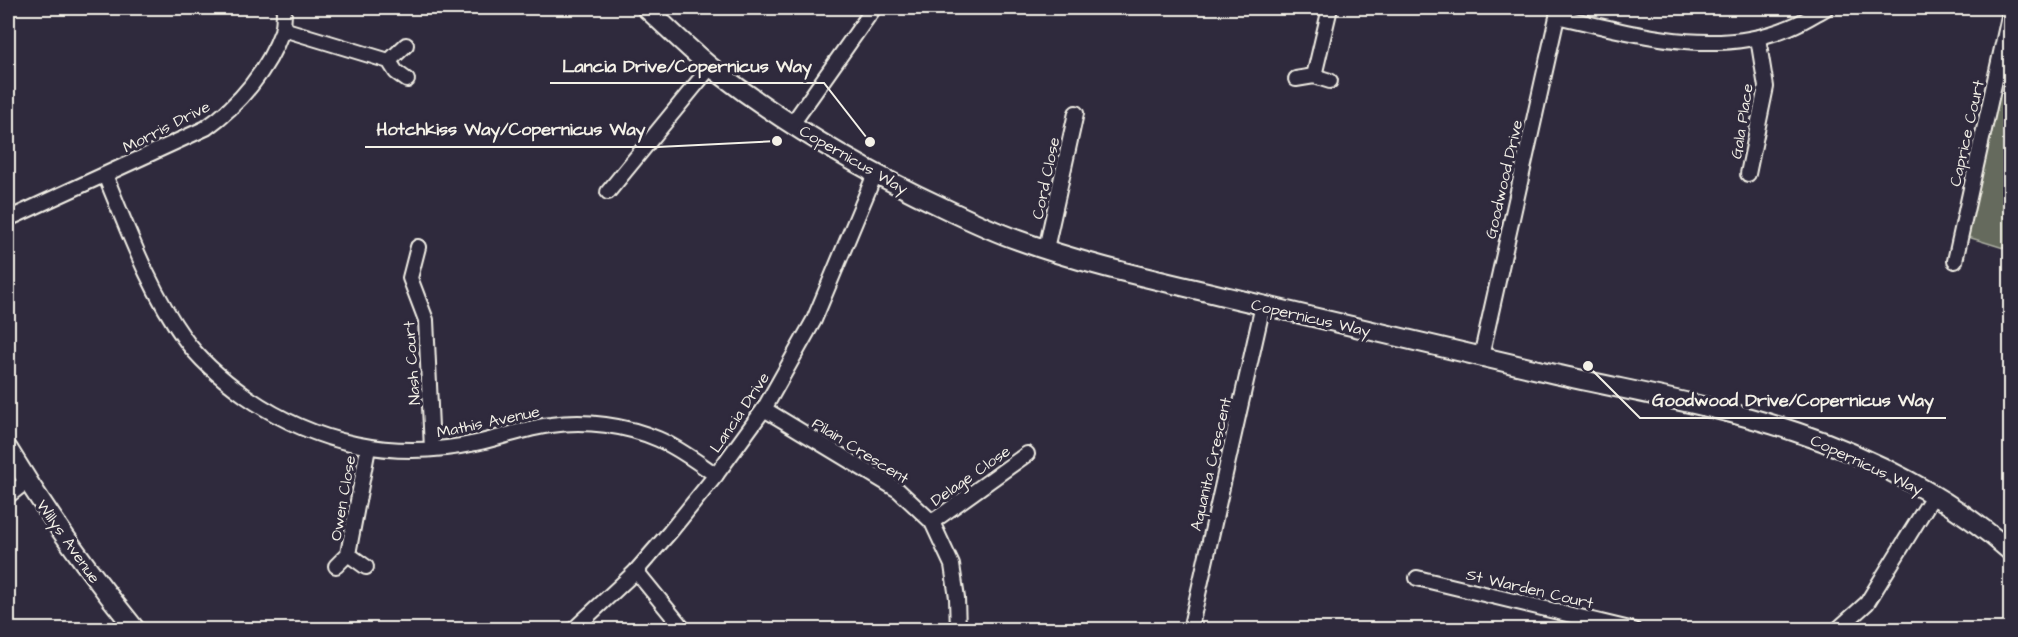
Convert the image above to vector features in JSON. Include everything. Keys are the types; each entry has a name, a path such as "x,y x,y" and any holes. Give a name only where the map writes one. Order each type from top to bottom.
{"street":[{"name":"Morris Drive","path":"8,219 206,128 226,114 243,97 260,74 283,29 284,8"},
{"name":"Copernicus Way","path":"646,8 711,66 792,124 875,174 986,227 1046,249 1122,271 1798,432 1854,455 1933,496 1991,534 2010,551"},
{"path":"792,124 874,8"},
{"path":"1314,76 1330,8"},
{"path":"1558,12 1656,38 1690,42 1722,42 1758,38 1790,27 1826,8"},
{"name":"Goodwood Drive","path":"1481,357 1558,12"},
{"name":"Caprice Court","path":"1955,261 2010,12"},
{"path":"283,29 389,61 396,72 408,80"},
{"name":"Gala Place","path":"1748,174 1766,87 1758,38"},
{"path":"389,61 406,45"},
{"path":"608,192 711,66"},
{"path":"1296,79 1314,76 1330,81"},
{"name":"Cord Close","path":"1046,249 1076,113"},
{"name":"Lancia Drive","path":"573,630 636,571 670,532 716,475 764,409 814,320 875,174"},
{"name":"Mathis Avenue","path":"105,175 160,300 184,339 206,364 234,388 299,428 368,448 432,449 476,443 549,425 579,422 609,426 658,439 716,475"},
{"name":"Nash Court","path":"418,248 403,278 426,320 429,341 432,449"},
{"name":"Aquanita Crescent","path":"1190,630 1263,305"},
{"name":"Pilain Crescent","path":"764,409 897,490 932,522 952,565 957,598 958,630"},
{"name":"Owen Close","path":"336,566 348,554 368,448"},
{"name":"Willys Avenue","path":"8,449 27,481 90,573 136,630"},
{"name":"Delage Close","path":"932,522 1027,454"},
{"path":"8,496 27,481"},
{"path":"1837,630 1867,603 1933,496"},
{"name":"Owen Close","path":"348,554 366,567"},
{"path":"636,571 684,630"},
{"name":"St Warden Court","path":"1417,578 1634,630"}],"green space":[{"path":"1999,92 2010,94 2010,250 1968,237"}],"place":[{"name":"Hotchkiss Way/Copernicus Way","path":"777,141"},
{"name":"Lancia Drive/Copernicus Way","path":"870,142"},
{"name":"Goodwood Drive/Copernicus Way","path":"1588,366"}]}
